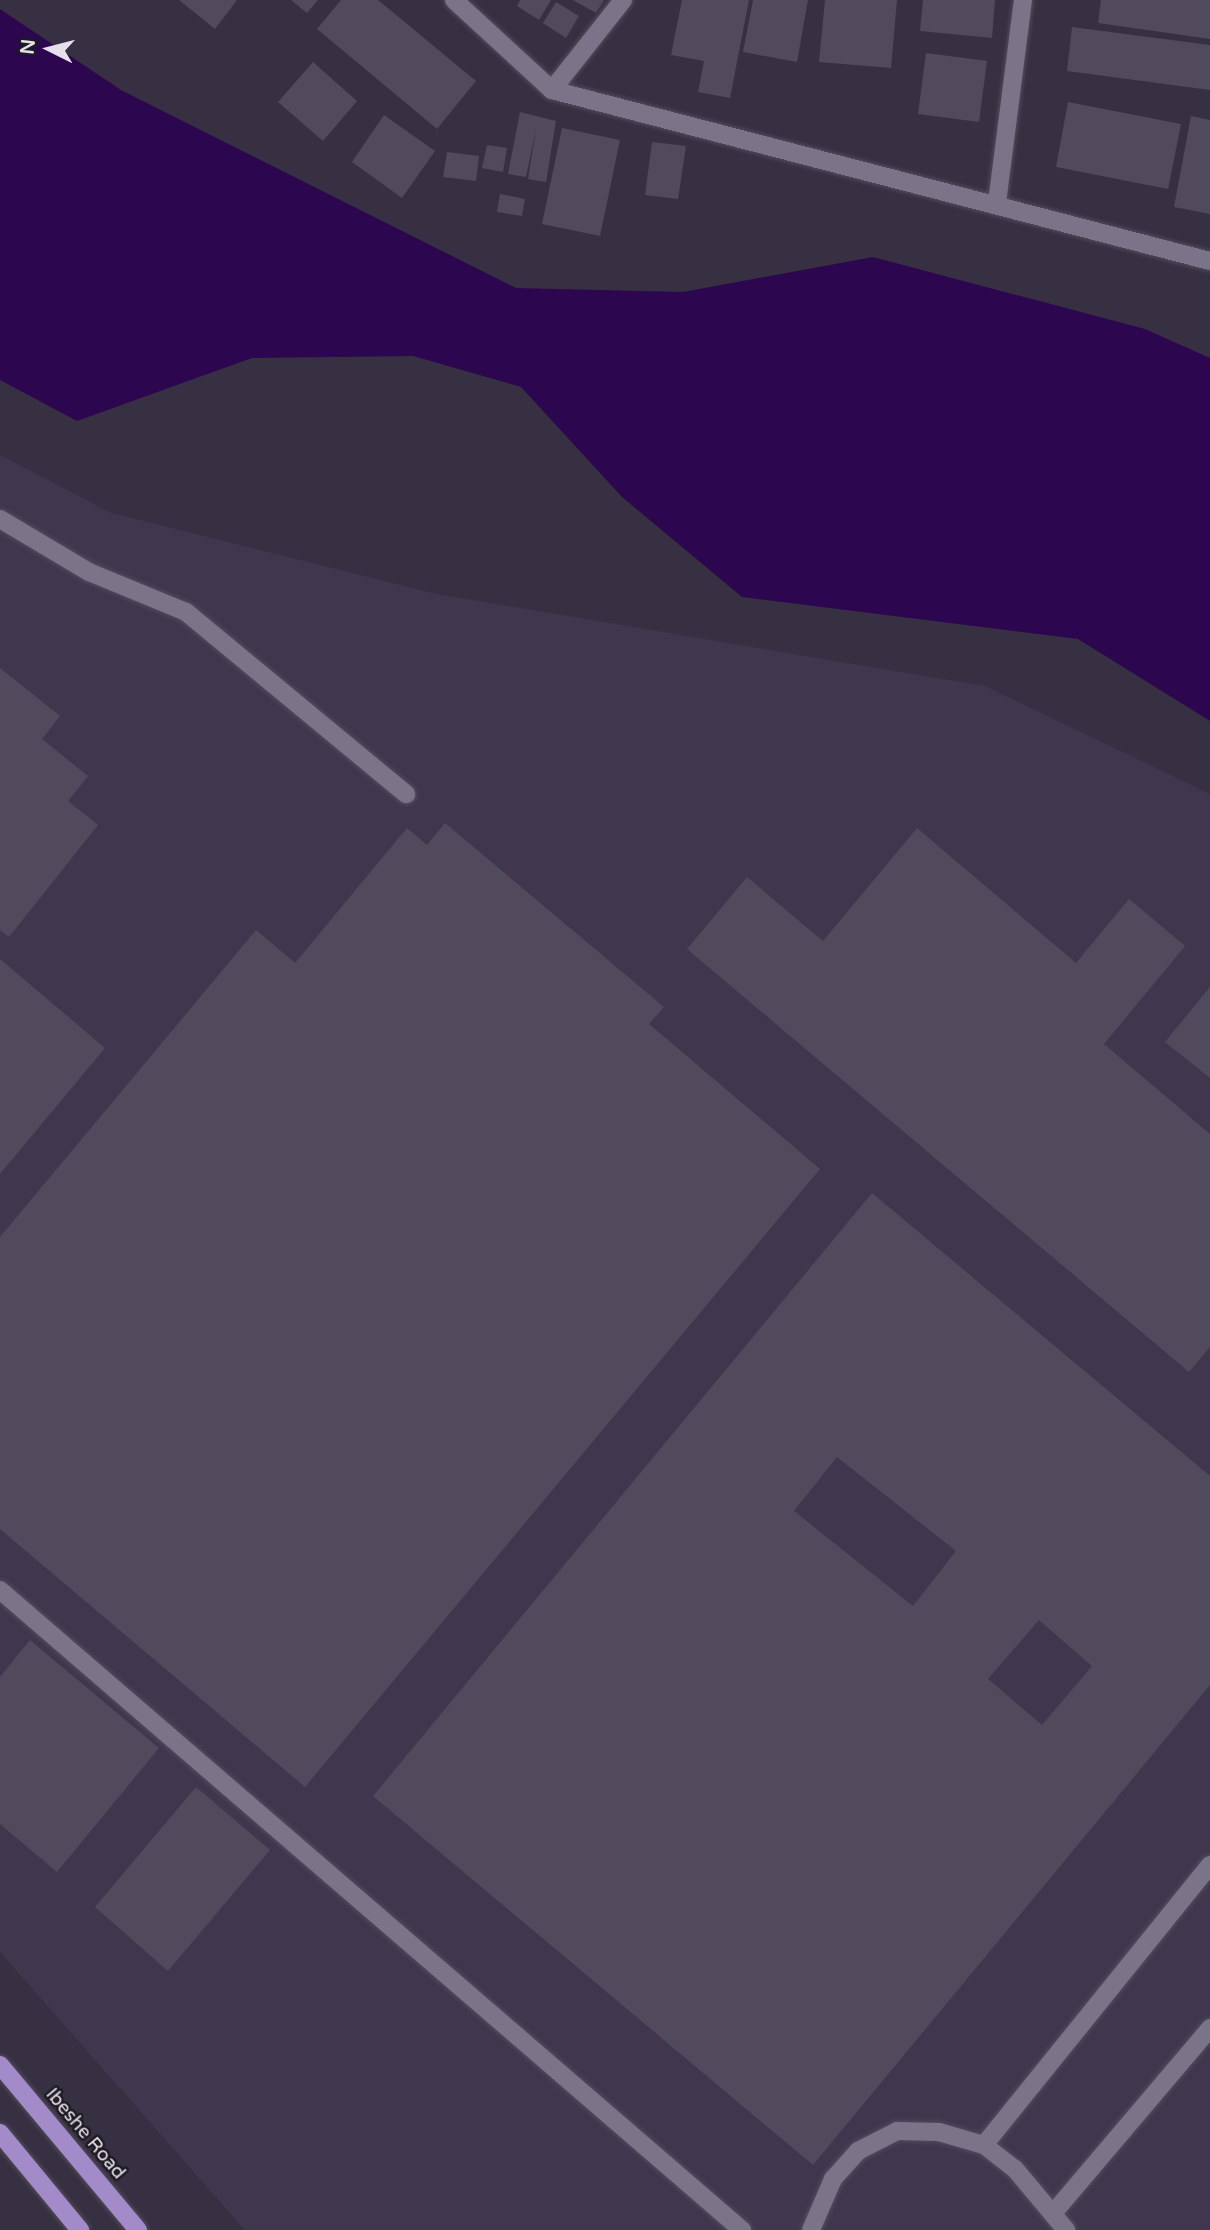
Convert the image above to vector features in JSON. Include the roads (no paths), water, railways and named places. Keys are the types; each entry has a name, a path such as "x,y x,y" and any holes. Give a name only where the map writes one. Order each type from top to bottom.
{"main road":[{"name":"Ibeshe Road","path":"0,2065 138,2230"},
{"path":"0,2133 80,2230"}],"street":[{"path":"454,0 552,90 997,203 1210,261"},
{"path":"552,90 623,0"},
{"path":"997,203 1023,0"},
{"path":"0,519 89,572 186,612 406,794"},
{"path":"0,1590 742,2230"},
{"path":"984,2145 1210,1865"},
{"path":"1055,2211 1210,2028"},
{"path":"811,2230 841,2170 858,2151 897,2131 939,2132 984,2145 1055,2211 1066,2230"}]}
